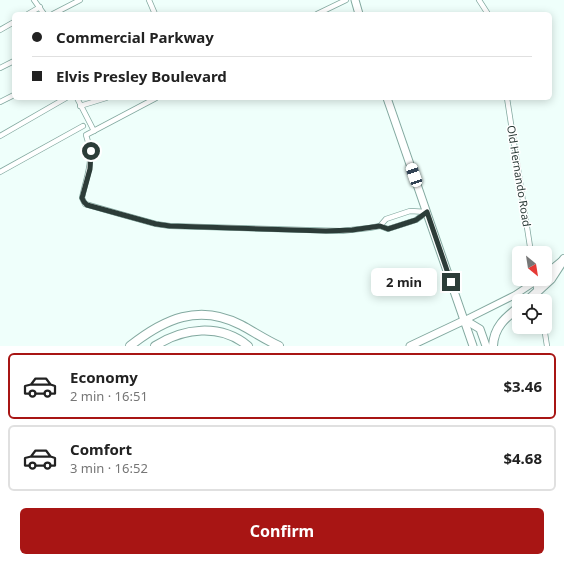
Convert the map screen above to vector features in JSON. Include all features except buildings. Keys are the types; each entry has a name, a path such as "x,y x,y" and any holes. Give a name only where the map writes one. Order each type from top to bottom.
{"highway":[{"path":"536,292 552,279 564,259"},
{"path":"493,346 495,334 500,324 512,313"},
{"path":"130,346 150,330 161,324 189,316 200,315 225,319 240,325 279,346"},
{"path":"155,346 177,334 199,330 227,335 248,346"},
{"path":"257,334 273,346"}],"main road":[{"path":"354,0 358,12"},
{"path":"388,100 473,346"},
{"path":"552,268 564,259"},
{"path":"410,346 515,295 528,286"},
{"path":"464,320 480,329 486,346"}],"street":[{"path":"34,0 43,12"},
{"path":"58,12 80,0"},
{"path":"149,0 154,12"},
{"path":"321,12 346,0"},
{"path":"479,0 487,12"},
{"path":"31,12 40,7"},
{"path":"0,30 12,23"},
{"path":"0,68 12,62"},
{"path":"0,102 12,96"},
{"path":"0,136 63,100"},
{"path":"78,100 94,131"},
{"path":"80,106 100,100"},
{"path":"152,100 86,135 91,151 91,162 82,198 87,205 156,224 170,226 336,231 380,226 388,229 416,220 427,212"},
{"name":"Old Hernando Road","path":"507,100 530,246"},
{"path":"0,172 83,126"},
{"path":"380,226 386,219 410,211 427,212"},
{"path":"536,286 536,292"},
{"path":"545,334 547,346"}],"route":[{"path":"91,151 90,169 82,198 85,204 156,224 170,226 326,231 352,230 380,226 388,229 416,220 427,212 451,282"}]}
